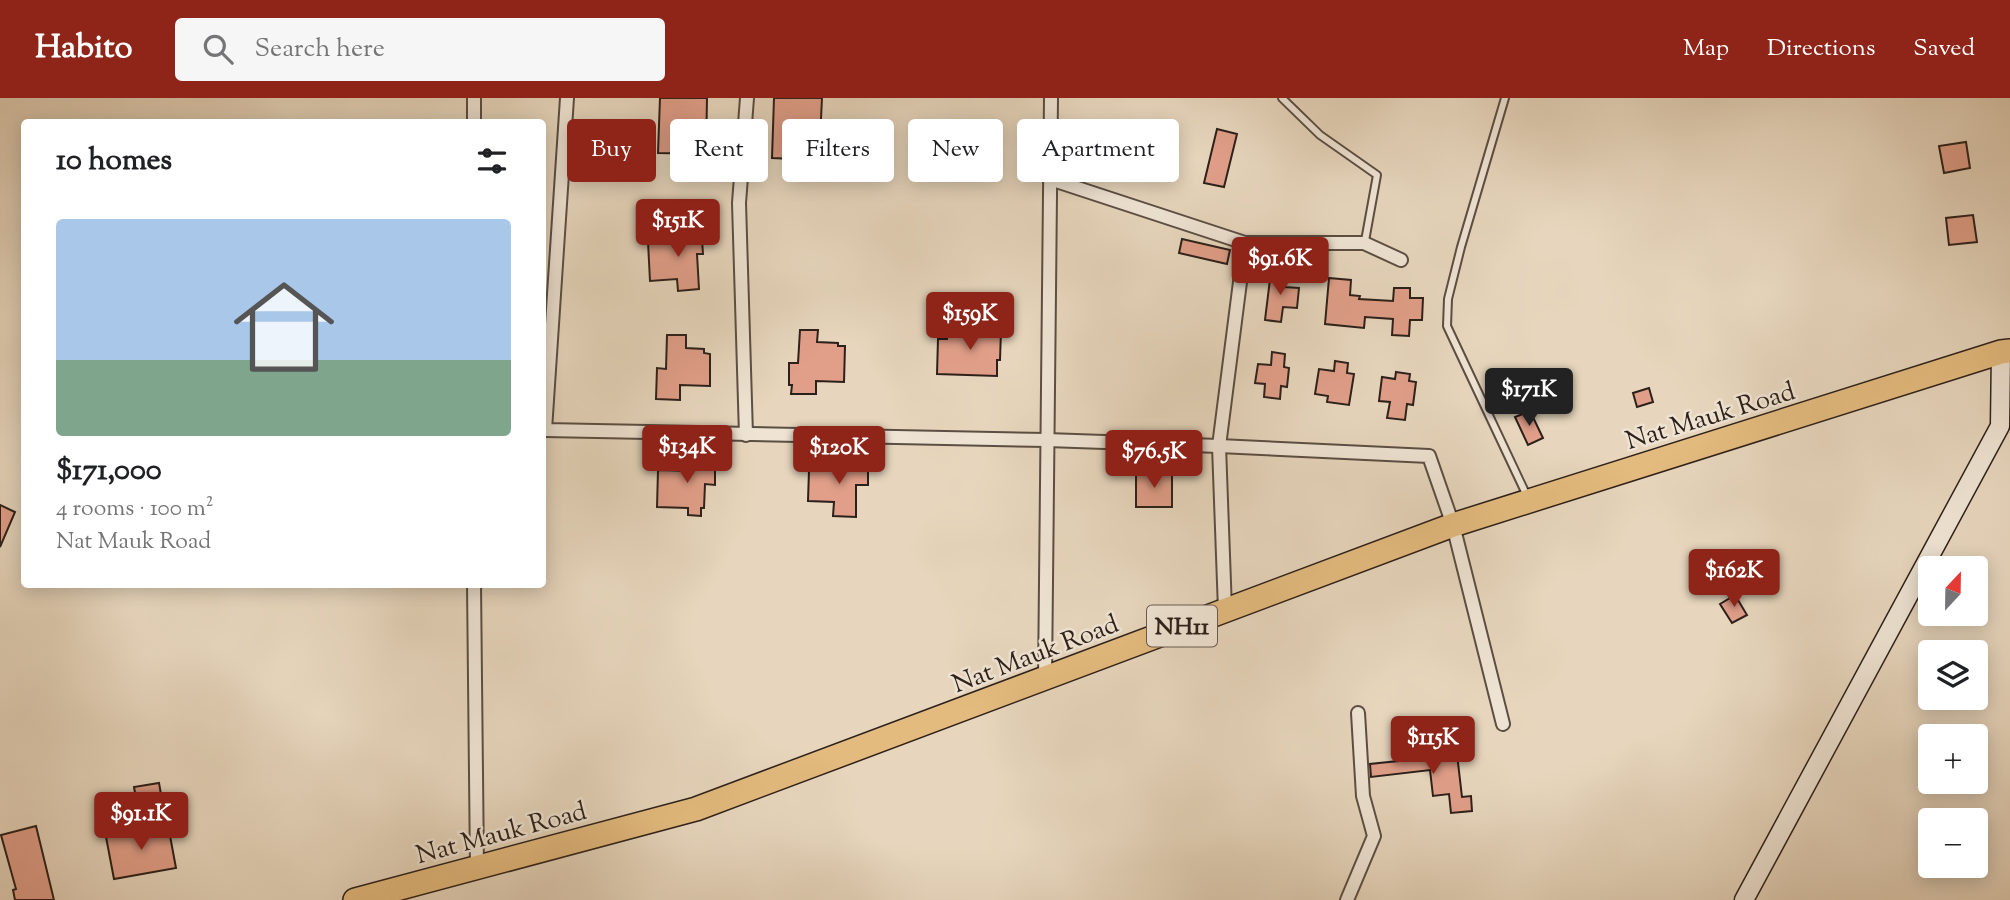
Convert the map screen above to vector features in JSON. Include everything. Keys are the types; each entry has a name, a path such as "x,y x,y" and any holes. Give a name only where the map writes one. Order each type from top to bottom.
{"highway":[{"name":"Nat Mauk Road","path":"355,900 696,809 1453,525 2006,352"}],"street":[{"path":"474,98 474,119"},
{"path":"546,415 567,98"},
{"path":"746,435 739,203 747,98"},
{"path":"1051,98 1051,119"},
{"path":"1045,679 1050,182"},
{"path":"1059,182 1245,243 1364,243 1401,260"},
{"path":"1225,610 1219,446 1245,243"},
{"path":"1744,900 2000,426 2006,352"},
{"path":"546,430 1047,440 1429,456 1453,525 1503,724"},
{"path":"474,588 477,868"},
{"path":"1347,900 1374,836 1363,796 1358,713"}],"lane":[{"path":"1282,98 1320,135 1377,175 1364,241"},
{"path":"1505,98 1461,247 1448,299 1447,326 1529,501"}],"building":[{"path":"660,98 707,98 707,119 670,119 670,153 658,153"},
{"path":"774,98 822,98 821,119 782,119 782,158 772,158"},
{"path":"1217,129 1237,134 1224,187 1204,183"},
{"path":"1966,142 1970,168 1944,173 1939,146"},
{"path":"1973,215 1977,242 1949,245 1946,218"},
{"path":"701,225 703,254 697,254 699,289 678,291 677,279 650,281 648,242 682,240 681,226"},
{"path":"1182,239 1230,250 1227,264 1179,253"},
{"path":"1271,271 1287,273 1285,287 1299,288 1297,308 1283,307 1281,322 1265,320"},
{"path":"1329,278 1351,280 1350,295 1360,296 1359,299 1393,301 1394,288 1410,288 1410,298 1423,298 1422,320 1410,320 1409,336 1392,335 1393,319 1365,317 1364,328 1325,324"},
{"path":"962,320 977,320 976,329 1001,330 997,376 937,374 938,339 947,339 947,334 962,334"},
{"path":"800,330 818,330 817,342 845,346 844,382 816,381 816,394 791,394 789,363 798,363"},
{"path":"667,335 686,335 686,348 704,349 704,353 710,354 710,386 680,385 680,400 656,399 657,368 666,369"},
{"path":"1272,352 1285,354 1284,367 1289,368 1287,387 1281,386 1280,399 1264,397 1265,384 1255,383 1258,364 1271,365"},
{"path":"1335,361 1348,363 1347,373 1354,374 1349,405 1327,402 1328,396 1315,394 1319,369 1334,371"},
{"path":"1396,372 1410,374 1409,381 1416,382 1413,405 1407,404 1405,420 1387,418 1390,402 1379,401 1382,377 1395,379"},
{"path":"1649,388 1653,402 1637,407 1633,393"},
{"path":"1530,411 1543,438 1528,445 1515,417"},
{"path":"692,453 715,454 715,485 705,484 701,516 688,515 688,508 657,507 658,470 692,471"},
{"path":"843,455 861,456 861,463 868,463 868,485 856,485 856,517 833,516 834,502 808,501 809,470 843,471"},
{"path":"1136,474 1172,474 1172,507 1136,507"},
{"path":"0,505 15,512 0,547"},
{"path":"1735,595 1747,615 1732,623 1720,604"},
{"path":"1453,747 1454,755 1457,754 1462,797 1471,796 1472,811 1451,813 1449,794 1433,796 1430,770 1371,777 1370,764 1437,757 1436,749"},
{"path":"159,783 162,800 137,804 134,787"},
{"path":"168,825 176,868 114,879 106,837"},
{"path":"36,826 54,900 15,900 13,890 16,889 1,835"}]}
